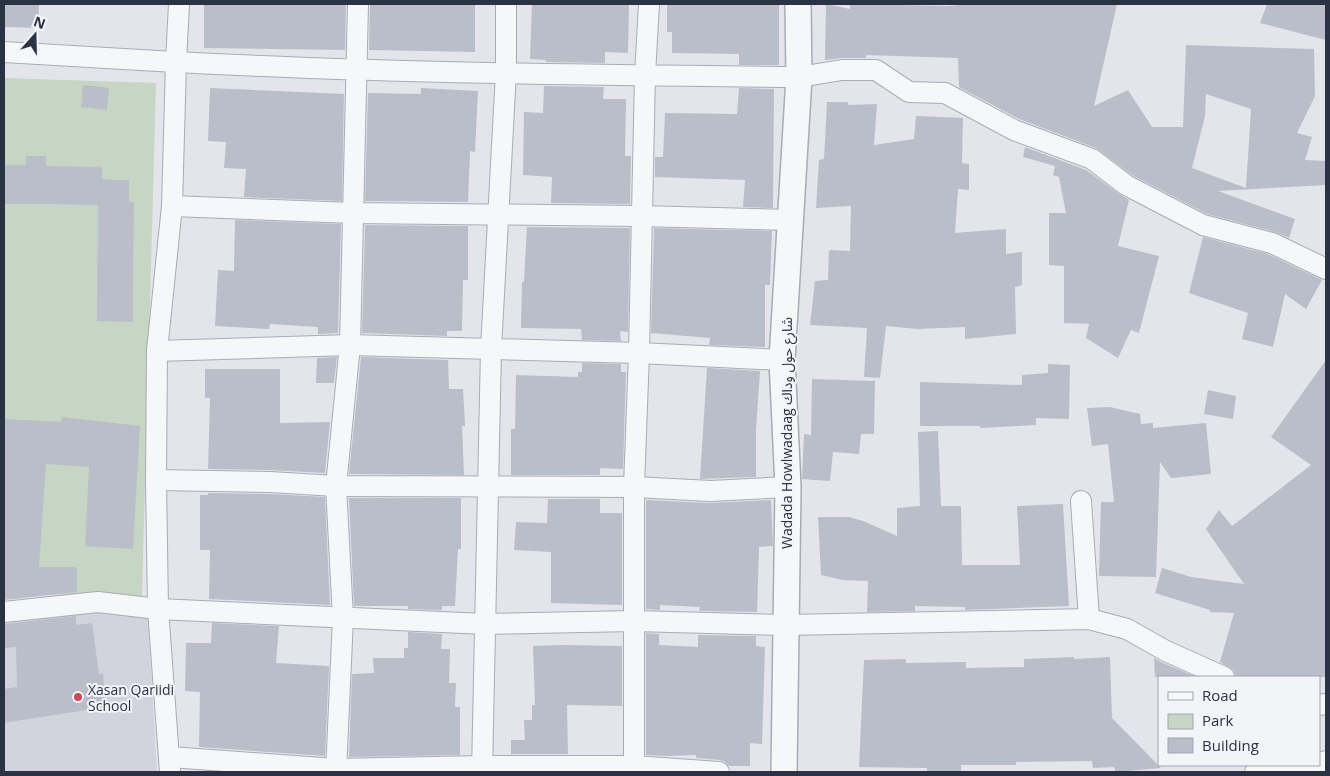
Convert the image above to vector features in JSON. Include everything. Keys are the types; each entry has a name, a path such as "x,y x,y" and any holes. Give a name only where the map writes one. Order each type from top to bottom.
{"street":[{"path":"179,4 172,206 157,352 158,609 170,764 336,771 634,769 719,772"},
{"path":"336,771 343,618 336,486 350,345 358,4"},
{"path":"482,769 491,349 506,72 506,4"},
{"path":"634,769 634,487 645,75 649,4"},
{"name":"Wadada Howlwadaag شارع حول وداك","path":"784,772 788,487 782,360 799,77 798,4"},
{"path":"4,52 176,62 357,69 645,75 799,77 842,70 876,70 909,92 945,93 1014,130 1092,159 1126,184 1203,225 1272,243 1326,270"},
{"path":"172,206 353,213 641,216 790,220"},
{"path":"157,352 350,345 782,360"},
{"path":"156,480 270,482 336,486 634,487 711,491 788,487"},
{"path":"1081,501 1089,619"},
{"path":"4,612 98,602 158,609 485,624 634,621 785,625 1089,619 1127,629 1166,650 1222,676"},
{"path":"1255,772 1299,766"}],"shaded area":[{"name":"Xasan Qariidi School","path":"99,611 148,617 157,772 4,772 4,621"}],"green space":[{"path":"4,78 156,83 142,596 4,594 4,204 98,205 133,321 134,202 129,202 129,180 102,179 46,166 46,156 26,165 4,165"}],"building":[{"path":"4,4 39,4 38,28 4,27"},
{"path":"204,4 346,4 345,50 204,48"},
{"path":"370,4 475,4 475,52 369,50"},
{"path":"532,4 629,5 628,53 605,52 605,63 546,62 546,60 530,59"},
{"path":"667,4 779,4 779,65 739,65 739,54 672,53 672,32 667,32"},
{"path":"826,4 850,9 850,4 947,6 975,4 1117,4 1094,106 1128,90 1152,127 1183,127 1186,45 1314,49 1315,96 1297,133 1312,137 1305,160 1326,161 1326,185 1218,191 1295,219 1289,238 1275,232 1207,214 1132,175 1096,148 1019,119 959,87 958,58 866,55 866,58 825,60","holes":["1206,94 1251,109 1246,188 1192,168 1205,116"]},
{"path":"1267,4 1326,4 1326,40 1260,23"},
{"path":"83,85 109,88 107,110 81,107"},
{"path":"544,86 604,87 603,99 626,99 625,156 631,156 630,204 551,203 552,177 523,175 524,112 543,113"},
{"path":"210,88 344,94 342,201 244,197 246,169 224,168 226,142 208,141"},
{"path":"421,88 478,91 475,152 470,151 468,202 365,201 368,93 421,94"},
{"path":"739,88 774,89 773,208 743,207 745,180 655,177 655,157 663,157 665,113 737,114"},
{"path":"827,102 848,102 848,105 877,104 874,145 914,139 916,116 963,118 962,163 969,164 969,190 958,189 955,233 1006,229 1006,254 1022,252 1022,285 1015,287 1016,334 965,339 965,327 917,329 886,326 880,378 864,377 867,328 810,325 815,281 828,280 829,250 850,251 851,206 816,208 819,160 824,159"},
{"path":"1025,147 1086,170 1129,200 1118,246 1159,256 1139,333 1131,330 1118,358 1086,338 1089,324 1064,323 1064,266 1049,265 1049,213 1066,213 1059,177 1053,175 1055,166 1023,157"},
{"path":"26,156 46,156 46,166 102,167 102,179 129,180 129,202 134,202 133,322 97,321 98,205 4,204 4,165 26,165"},
{"path":"235,220 341,224 338,333 318,334 318,327 270,324 269,329 215,326 218,270 234,271"},
{"path":"365,225 468,226 468,280 463,280 462,331 447,331 447,336 362,333"},
{"path":"527,227 630,228 628,332 620,331 621,341 582,340 581,329 521,328 522,282 524,282"},
{"path":"654,228 772,231 770,285 765,285 765,347 709,345 710,338 651,333"},
{"path":"1203,237 1268,254 1322,280 1306,309 1285,294 1273,347 1242,339 1248,313 1189,293"},
{"path":"337,357 334,383 316,383 317,358"},
{"path":"361,357 448,360 449,389 463,389 465,426 462,426 464,475 349,474"},
{"path":"1326,360 1326,677 1236,676 1233,670 1220,662 1234,613 1210,612 1210,610 1155,593 1162,568 1191,577 1244,584 1206,529 1219,510 1232,526 1311,465 1271,437"},
{"path":"582,363 621,364 621,372 626,372 623,469 600,468 600,475 511,475 511,429 515,429 516,375 578,377 578,372 582,372"},
{"path":"1048,364 1070,365 1069,419 1036,418 1036,425 980,428 980,426 920,426 920,382 1022,385 1022,375 1048,373"},
{"path":"707,368 760,371 756,430 756,477 700,479"},
{"path":"205,369 280,369 280,423 330,422 325,473 208,469 210,398 205,398"},
{"path":"812,379 875,381 874,434 861,434 859,454 833,452 830,481 802,479 804,434 811,435"},
{"path":"1208,390 1236,396 1233,419 1204,414"},
{"path":"1110,407 1140,414 1141,424 1153,423 1153,428 1206,423 1211,474 1171,478 1160,462 1156,577 1099,576 1101,502 1114,502 1108,444 1092,446 1087,408"},
{"path":"62,417 140,426 133,549 85,546 89,467 46,464 39,567 77,567 77,592 4,600 4,419 61,422"},
{"path":"938,431 941,506 961,506 962,565 1020,565 1017,506 1063,504 1069,606 965,610 965,607 915,606 915,611 867,612 868,581 843,580 821,575 818,517 849,517 897,536 897,508 920,506 918,432"},
{"path":"208,493 325,497 330,605 209,599 210,550 200,550 200,495 208,495"},
{"path":"349,498 461,498 461,549 458,549 455,606 442,606 442,610 408,609 408,606 354,606"},
{"path":"548,499 600,499 600,513 622,513 622,605 551,603 551,552 514,550 516,522 547,523"},
{"path":"646,500 710,503 771,500 773,546 759,547 757,612 699,611 700,607 660,605 660,610 646,609"},
{"path":"76,616 76,625 92,623 99,674 103,673 105,707 4,723 4,689 17,687 16,647 4,648 4,624"},
{"path":"212,623 279,626 276,663 329,666 325,756 199,747 200,692 185,691 186,643 211,643"},
{"path":"408,632 442,634 441,649 450,649 449,683 456,683 455,707 460,707 460,755 349,757 352,674 374,673 373,658 404,658 404,648 408,648"},
{"path":"646,633 659,634 659,645 698,647 698,635 756,636 756,646 765,647 762,744 750,743 750,766 729,766 720,760 696,758 696,755 646,755"},
{"path":"533,646 622,646 622,706 567,705 568,754 511,754 511,740 525,740 524,720 532,720 532,705 535,705"},
{"path":"1110,657 1112,718 1161,768 1116,772 1114,767 1093,768 1092,761 1016,762 1016,765 961,765 961,772 927,772 927,768 859,767 864,660 906,659 906,663 966,662 966,668 1024,667 1024,659"},
{"path":"1154,658 1194,676 1158,676 1155,677"}],"place":[{"name":"Xasan Qariidi School","path":"78,697"}]}
